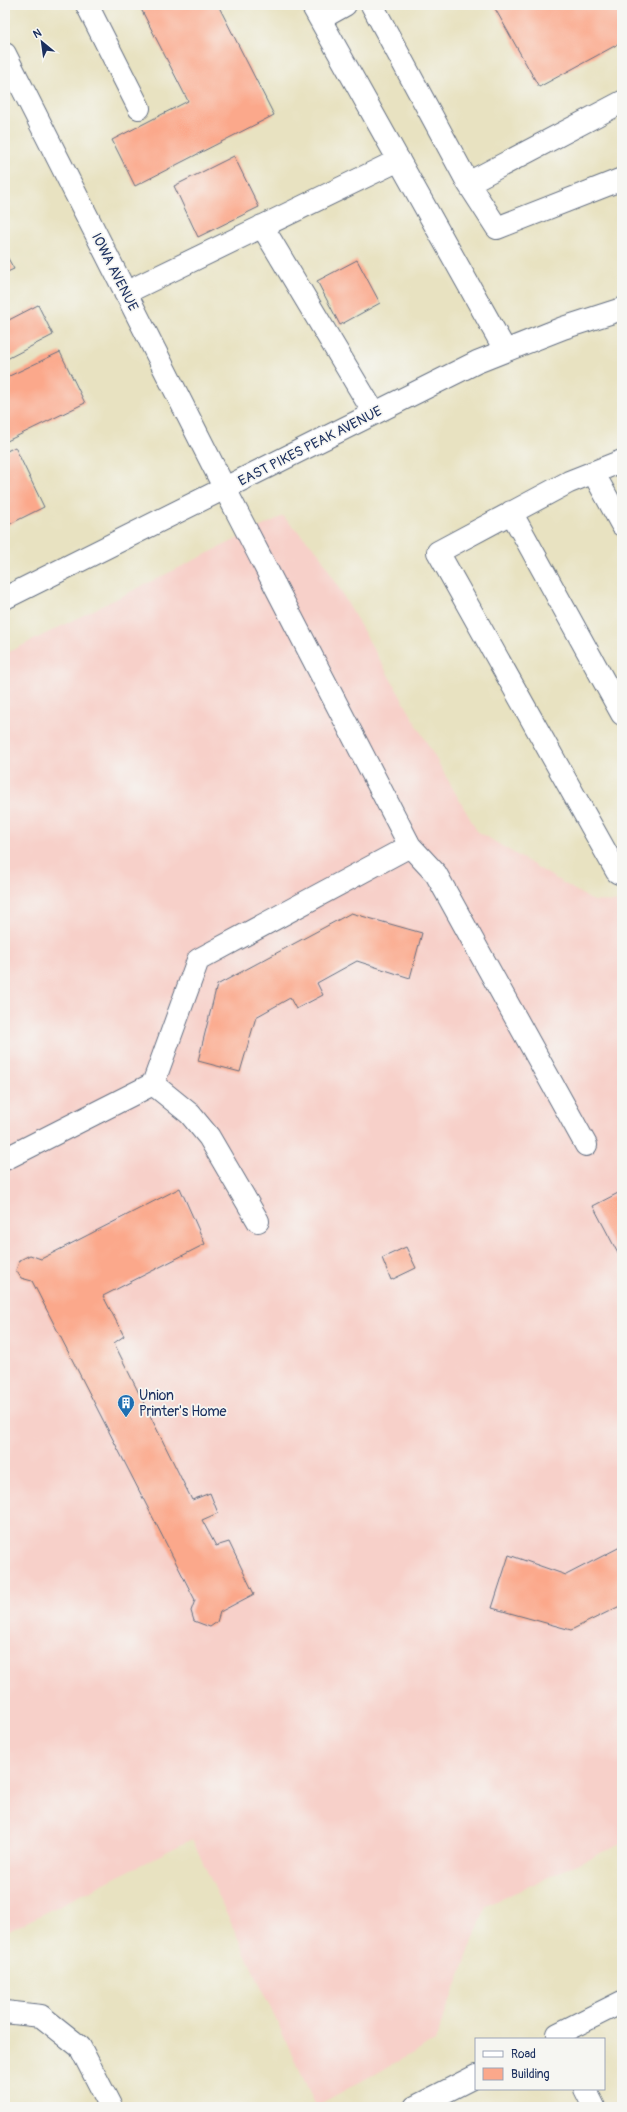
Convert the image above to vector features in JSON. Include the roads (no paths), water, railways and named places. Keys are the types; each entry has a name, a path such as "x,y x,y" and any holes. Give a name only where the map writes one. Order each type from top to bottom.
{"street":[{"path":"87,5 138,108"},
{"path":"345,5 316,12 505,350"},
{"path":"372,5 468,183 496,228 622,179"},
{"name":"IOWA AVENUE","path":"5,54 225,489 410,846 436,874 586,1145"},
{"path":"468,183 622,102"},
{"path":"125,293 399,160"},
{"path":"262,226 374,413"},
{"name":"EAST PIKES PEAK AVENUE","path":"5,598 477,362 563,328 622,309"},
{"path":"622,461 569,482 438,552 617,872 622,874"},
{"path":"593,472 622,525"},
{"path":"511,512 622,714"},
{"path":"5,1159 154,1084 198,960 410,846"},
{"path":"154,1084 190,1114 209,1138 258,1221"},
{"path":"555,2037 622,2002"},
{"path":"5,2012 41,2016 80,2047 111,2107"},
{"path":"415,2107 475,2077"},
{"path":"586,2090 594,2107"}],"place":[{"name":"Union Printer's Home","path":"126,1418"}]}
